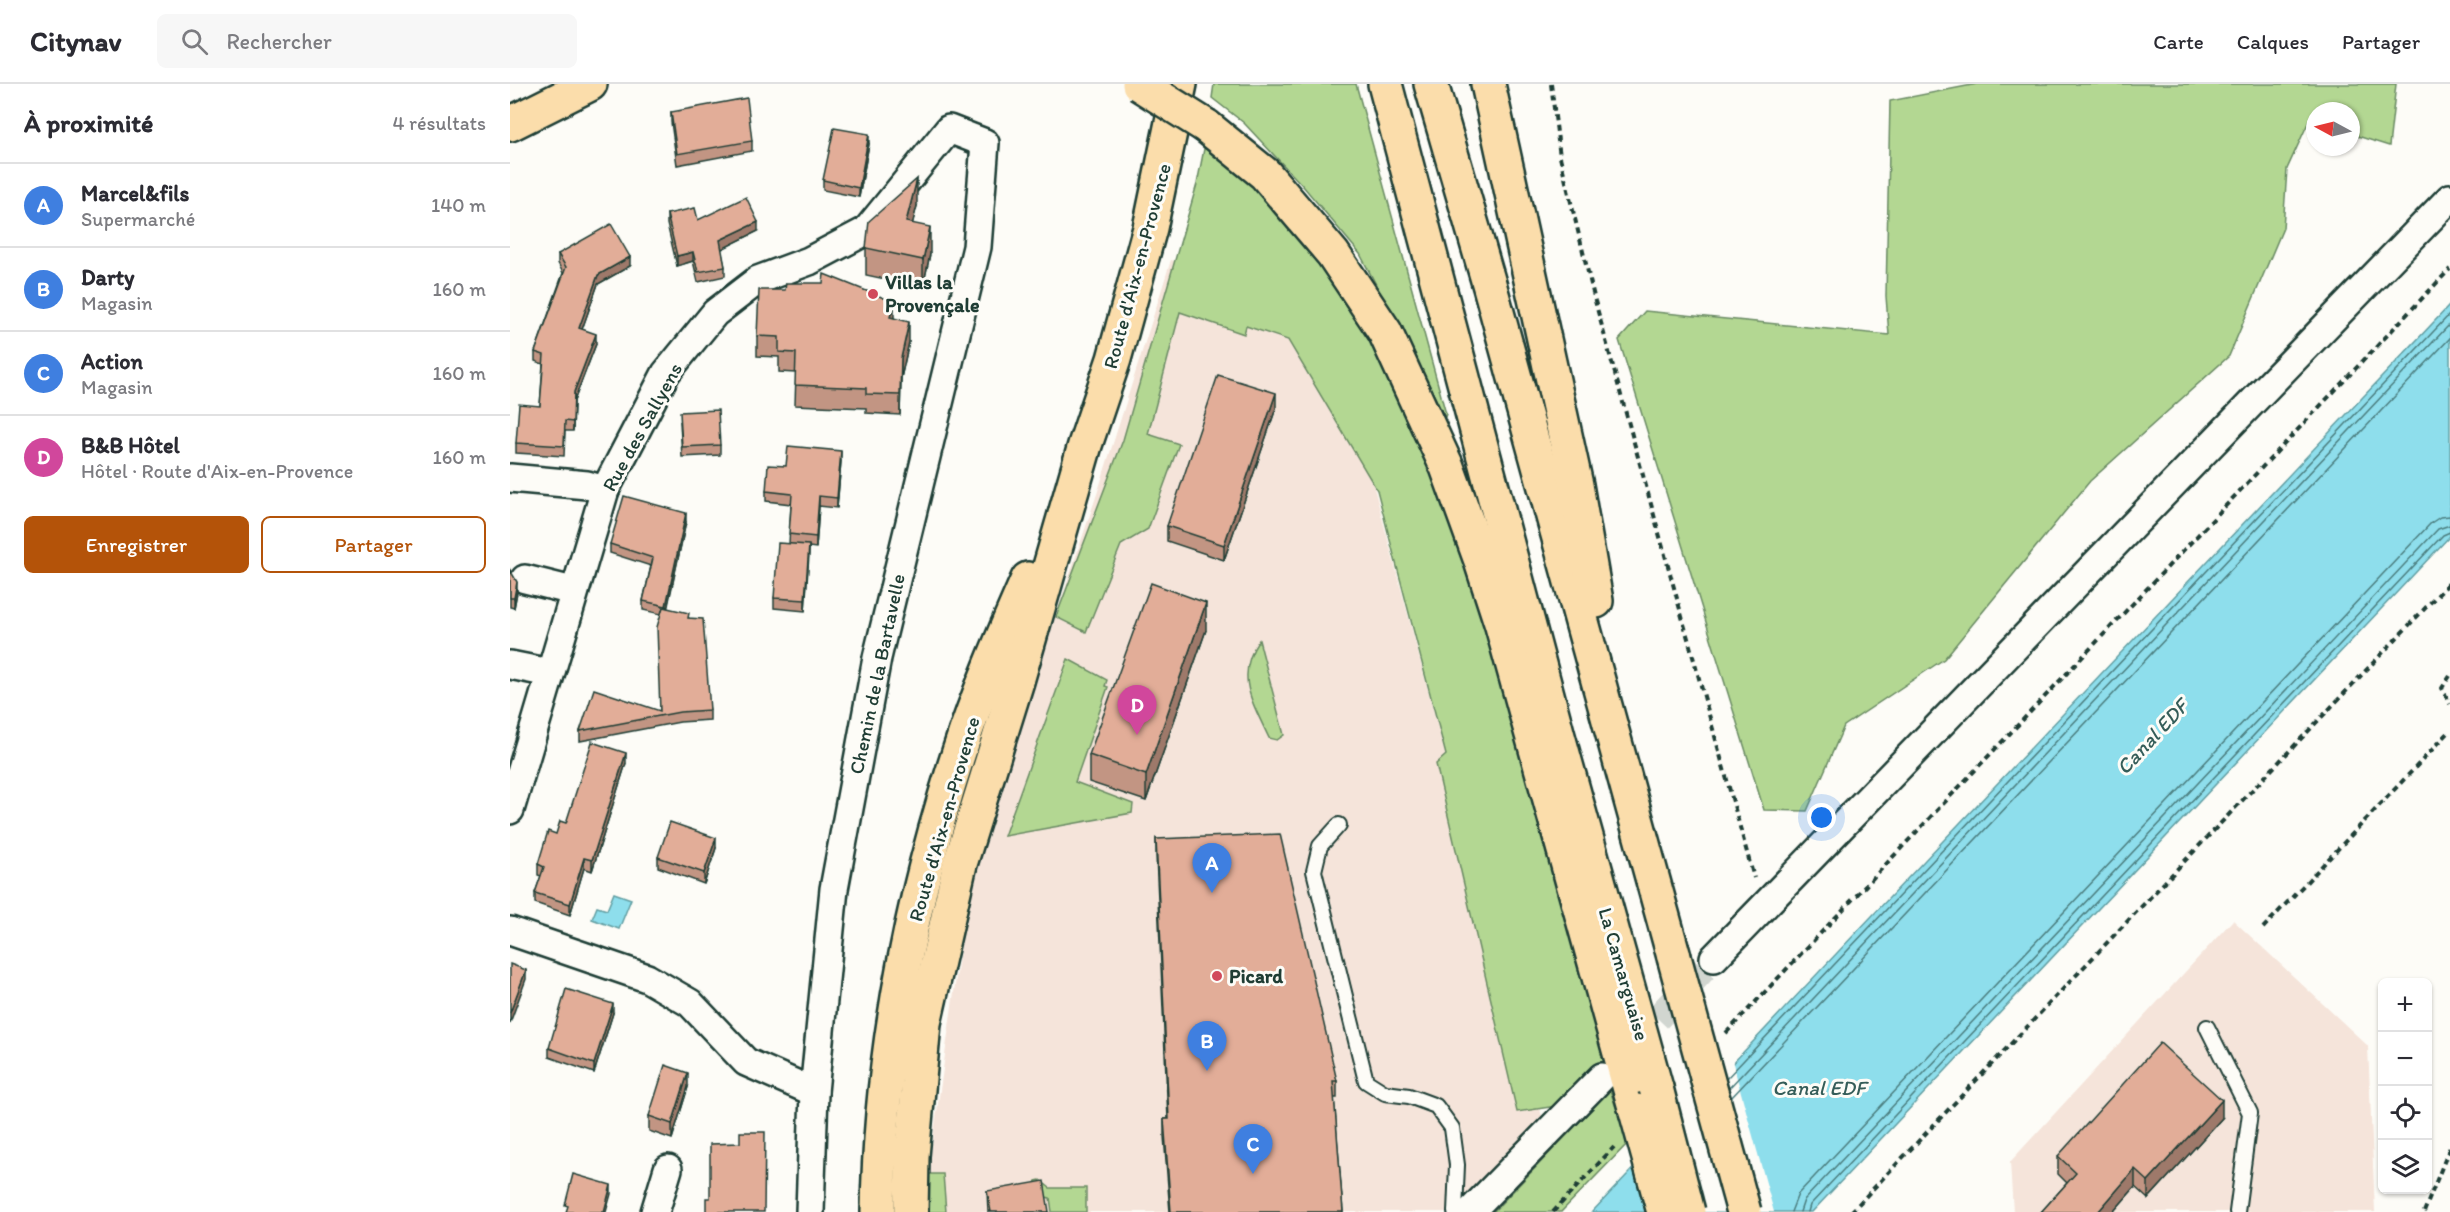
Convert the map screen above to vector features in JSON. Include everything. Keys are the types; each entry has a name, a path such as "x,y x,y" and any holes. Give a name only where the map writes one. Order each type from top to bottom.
{"main road":[{"path":"510,124 590,84"},
{"path":"1139,84 1206,126 1265,174 1333,254 1385,332 1447,467 1480,558 1528,720 1648,1091 1664,1212"},
{"name":"Route d'Aix-en-Provence","path":"911,1212 912,1156 924,1023 949,909 960,864 1017,681 1085,445 1114,359 1150,228 1180,84"},
{"name":"La Camarguaise","path":"1385,84 1648,1091 1688,1212"},
{"path":"1431,84 1493,297 1744,1212"},
{"path":"1488,84 1576,485 1629,795"},
{"name":"Route d'Aix-en-Provence","path":"878,1212 878,1164 894,1020 921,880 959,751 998,648 1085,445"}],"street":[{"name":"Rue des Sallyens","path":"510,810 573,591 605,490 666,373 715,313 758,280 809,261 866,231 949,129 985,143"},
{"name":"Chemin de la Bartavelle","path":"810,1212 814,1092 834,889 877,658 977,247 985,143"},
{"path":"1714,958 2450,198"},
{"path":"510,478 588,484 605,490"},
{"path":"525,579 573,591"},
{"path":"510,665 550,673"},
{"path":"510,931 647,978 690,1003 746,1062 814,1092"},
{"path":"1470,1212 1602,1077"},
{"path":"655,1212 668,1169"}],"lane":[{"path":"1339,825 1320,846 1314,871 1366,1081 1385,1093 1409,1096 1436,1106 1452,1128 1457,1165 1455,1212"},
{"path":"2207,1028 2250,1113 2237,1212"}],"path":[{"path":"1551,84 1560,157 1595,301 1762,908"},
{"path":"1717,1042 2450,269"},
{"path":"1851,1212 2450,582"},
{"path":"2450,676 2442,688 2450,704"},
{"path":"2263,928 2450,731"},
{"path":"1553,1212 1617,1144"},
{"path":"2424,1212 2450,1147"}],"shaded area":[{"path":"1171,260 1194,265 1328,315 1543,1120 1452,1212 927,1212 928,1174 961,943 982,833 1097,494"},
{"path":"2233,920 2368,1046 2375,1212 2013,1212 2010,1162"}],"green space":[{"path":"1214,84 1356,84 1445,417 1360,254 1303,186 1244,123 1212,98"},
{"path":"1977,84 2396,84 2389,146 2360,137 2360,102 2306,102 2306,128 2287,169 2283,228 2229,356 2090,481 1944,659 1844,726 1807,811 1764,810 1619,340 1645,311 1889,335 1886,296 1890,101"},
{"path":"1206,139 1258,183 1365,321 1404,398 1448,510 1489,632 1606,1069 1570,1104 1517,1112 1436,764 1446,755 1377,490 1288,340 1246,326 1244,334 1180,312 1148,434 1179,444 1148,529 1121,545 1086,632 1056,617 1123,440 1197,184"},
{"path":"1259,640 1284,735 1277,740 1269,738 1252,701 1247,678 1252,653"},
{"path":"1068,659 1107,680 1105,686 1108,687 1075,782 1133,804 1132,813 1004,836"},
{"path":"1610,1090 1628,1143 1561,1212 1493,1212"},
{"path":"928,1174 943,1174 946,1212 927,1212"},
{"path":"1040,1180 1050,1188 1086,1188 1086,1212 1052,1212 1050,1198 1030,1194 1036,1181"}],"water":[{"name":"Canal EDF","path":"2450,305 2450,536 1812,1212 1592,1212"},
{"path":"614,893 631,899 619,929 592,919 597,907 607,910"}],"pier":[{"path":"1732,1060 1774,1212 1651,1212 1638,1160"}],"building":[{"path":"747,98 752,141 677,154 671,112"},
{"path":"834,128 869,134 859,188 823,180"},
{"path":"917,179 906,222 930,227 923,260 866,248 869,221"},
{"path":"746,197 758,222 720,240 725,267 698,272 693,252 677,256 667,214 695,208 698,220"},
{"path":"611,224 630,257 598,275 579,328 596,334 574,392 573,422 565,421 564,446 516,443 519,404 540,406 544,355 535,352 566,267 558,254"},
{"path":"824,274 894,302 890,317 909,322 901,358 900,395 866,394 866,388 795,385 796,353 779,352 779,337 757,336 759,290 785,290 786,283 823,283"},
{"path":"1218,375 1276,393 1224,545 1167,526"},
{"path":"718,410 720,445 682,447 680,412"},
{"path":"788,446 841,451 837,498 819,496 816,537 789,534 792,494 766,491 768,465 786,466"},
{"path":"624,496 686,513 666,606 643,601 653,558 610,544"},
{"path":"778,543 809,545 805,600 774,598"},
{"path":"510,570 517,582 514,598 510,598"},
{"path":"1151,583 1206,603 1146,775 1089,755"},
{"path":"663,607 689,613 688,618 703,619 710,710 680,712 580,731 594,689 660,711 657,627"},
{"path":"592,742 626,753 592,860 584,858 570,904 535,893 544,867 538,864 548,831 556,834 560,821 566,823"},
{"path":"670,822 716,838 704,873 658,857"},
{"path":"1280,834 1337,1081 1333,1081 1343,1212 1171,1212 1164,1119 1169,1119 1156,839"},
{"path":"510,964 526,970 510,1013"},
{"path":"566,989 613,1004 594,1064 549,1048"},
{"path":"2160,1043 2222,1100 2148,1181 2135,1169 2098,1212 2041,1212 2076,1173 2058,1156"},
{"path":"665,1065 688,1073 672,1124 649,1116"},
{"path":"740,1132 765,1132 764,1212 706,1212 706,1198 710,1198 710,1144 740,1143"},
{"path":"573,1174 611,1185 604,1212 566,1212 568,1206 565,1205"},
{"path":"1044,1181 1049,1212 991,1212 987,1191"}],"tunnel":[{"path":"1629,1048 1714,958"}],"place":[{"name":"Villas la Provençale","path":"873,294"},
{"name":"B&B Hôtel","path":"1137,735"},
{"name":"Marcel&fils","path":"1212,893"},
{"name":"Picard","path":"1217,976"},
{"name":"Darty","path":"1207,1071"},
{"name":"Action","path":"1253,1174"}]}
